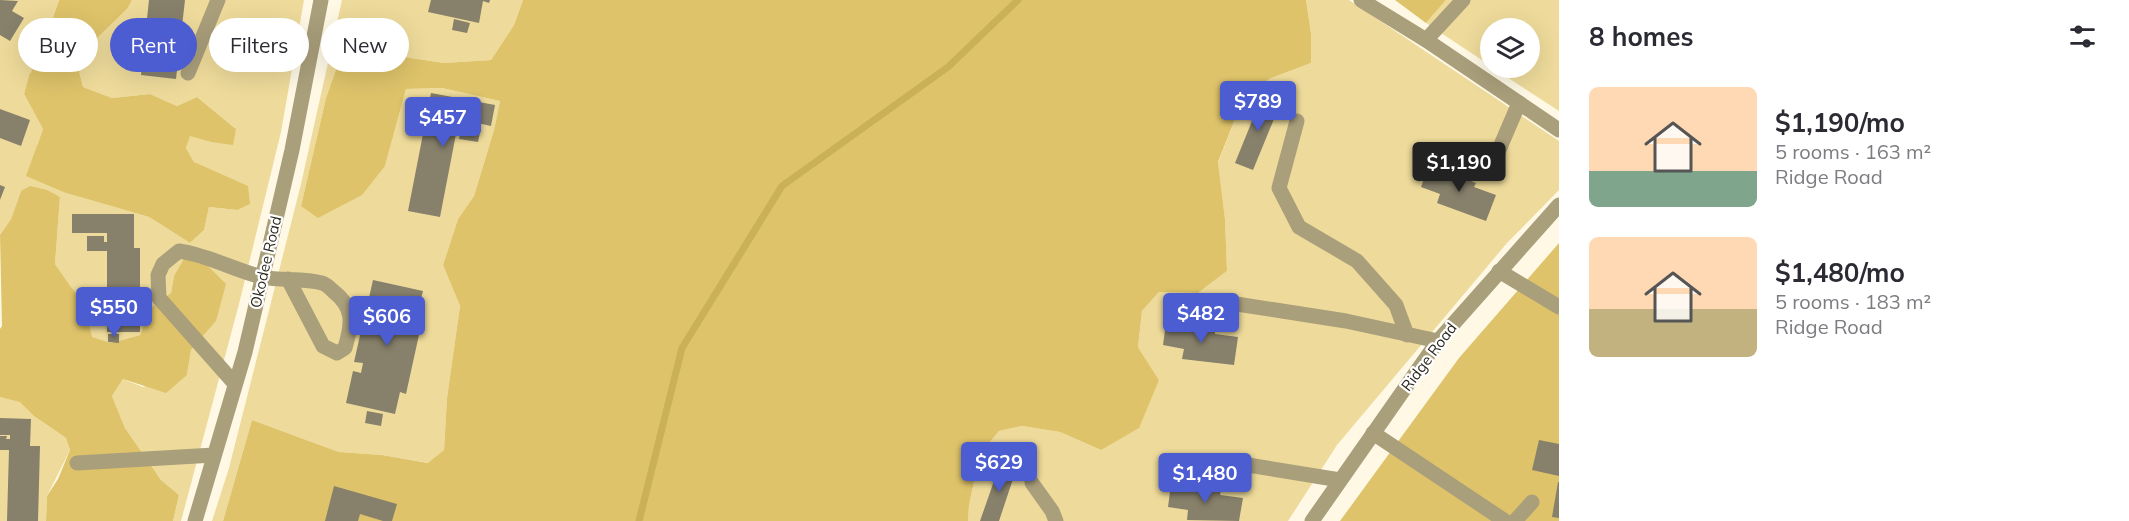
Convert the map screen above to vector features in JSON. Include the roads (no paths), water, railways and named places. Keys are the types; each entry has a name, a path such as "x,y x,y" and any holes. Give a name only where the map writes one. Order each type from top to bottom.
{"street":[{"path":"188,73 218,0"},
{"name":"Okodee Road","path":"195,521 235,384 262,277 292,150 321,0"},
{"path":"1361,0 1426,40 1559,130"},
{"path":"1426,40 1463,0"},
{"path":"1492,166 1519,104"},
{"path":"1297,121 1279,188 1299,226 1357,261 1396,305 1407,335"},
{"name":"Ridge Road","path":"1312,521 1438,341 1559,205"},
{"path":"235,384 159,298 158,275 163,264 179,251 196,253 262,277 288,279 324,284 339,295 349,308 351,327 345,348 337,353 323,346 288,279"},
{"path":"1499,271 1559,307"},
{"path":"1230,303 1346,321 1438,341"},
{"path":"1373,433 1505,521"},
{"path":"77,463 214,455"},
{"path":"1234,479 1242,464 1340,480"},
{"path":"1032,483 1052,511 1056,521"},
{"path":"1515,521 1532,502"}],"waterway":[{"path":"639,521 682,348 782,186 948,67 1018,0"}]}
